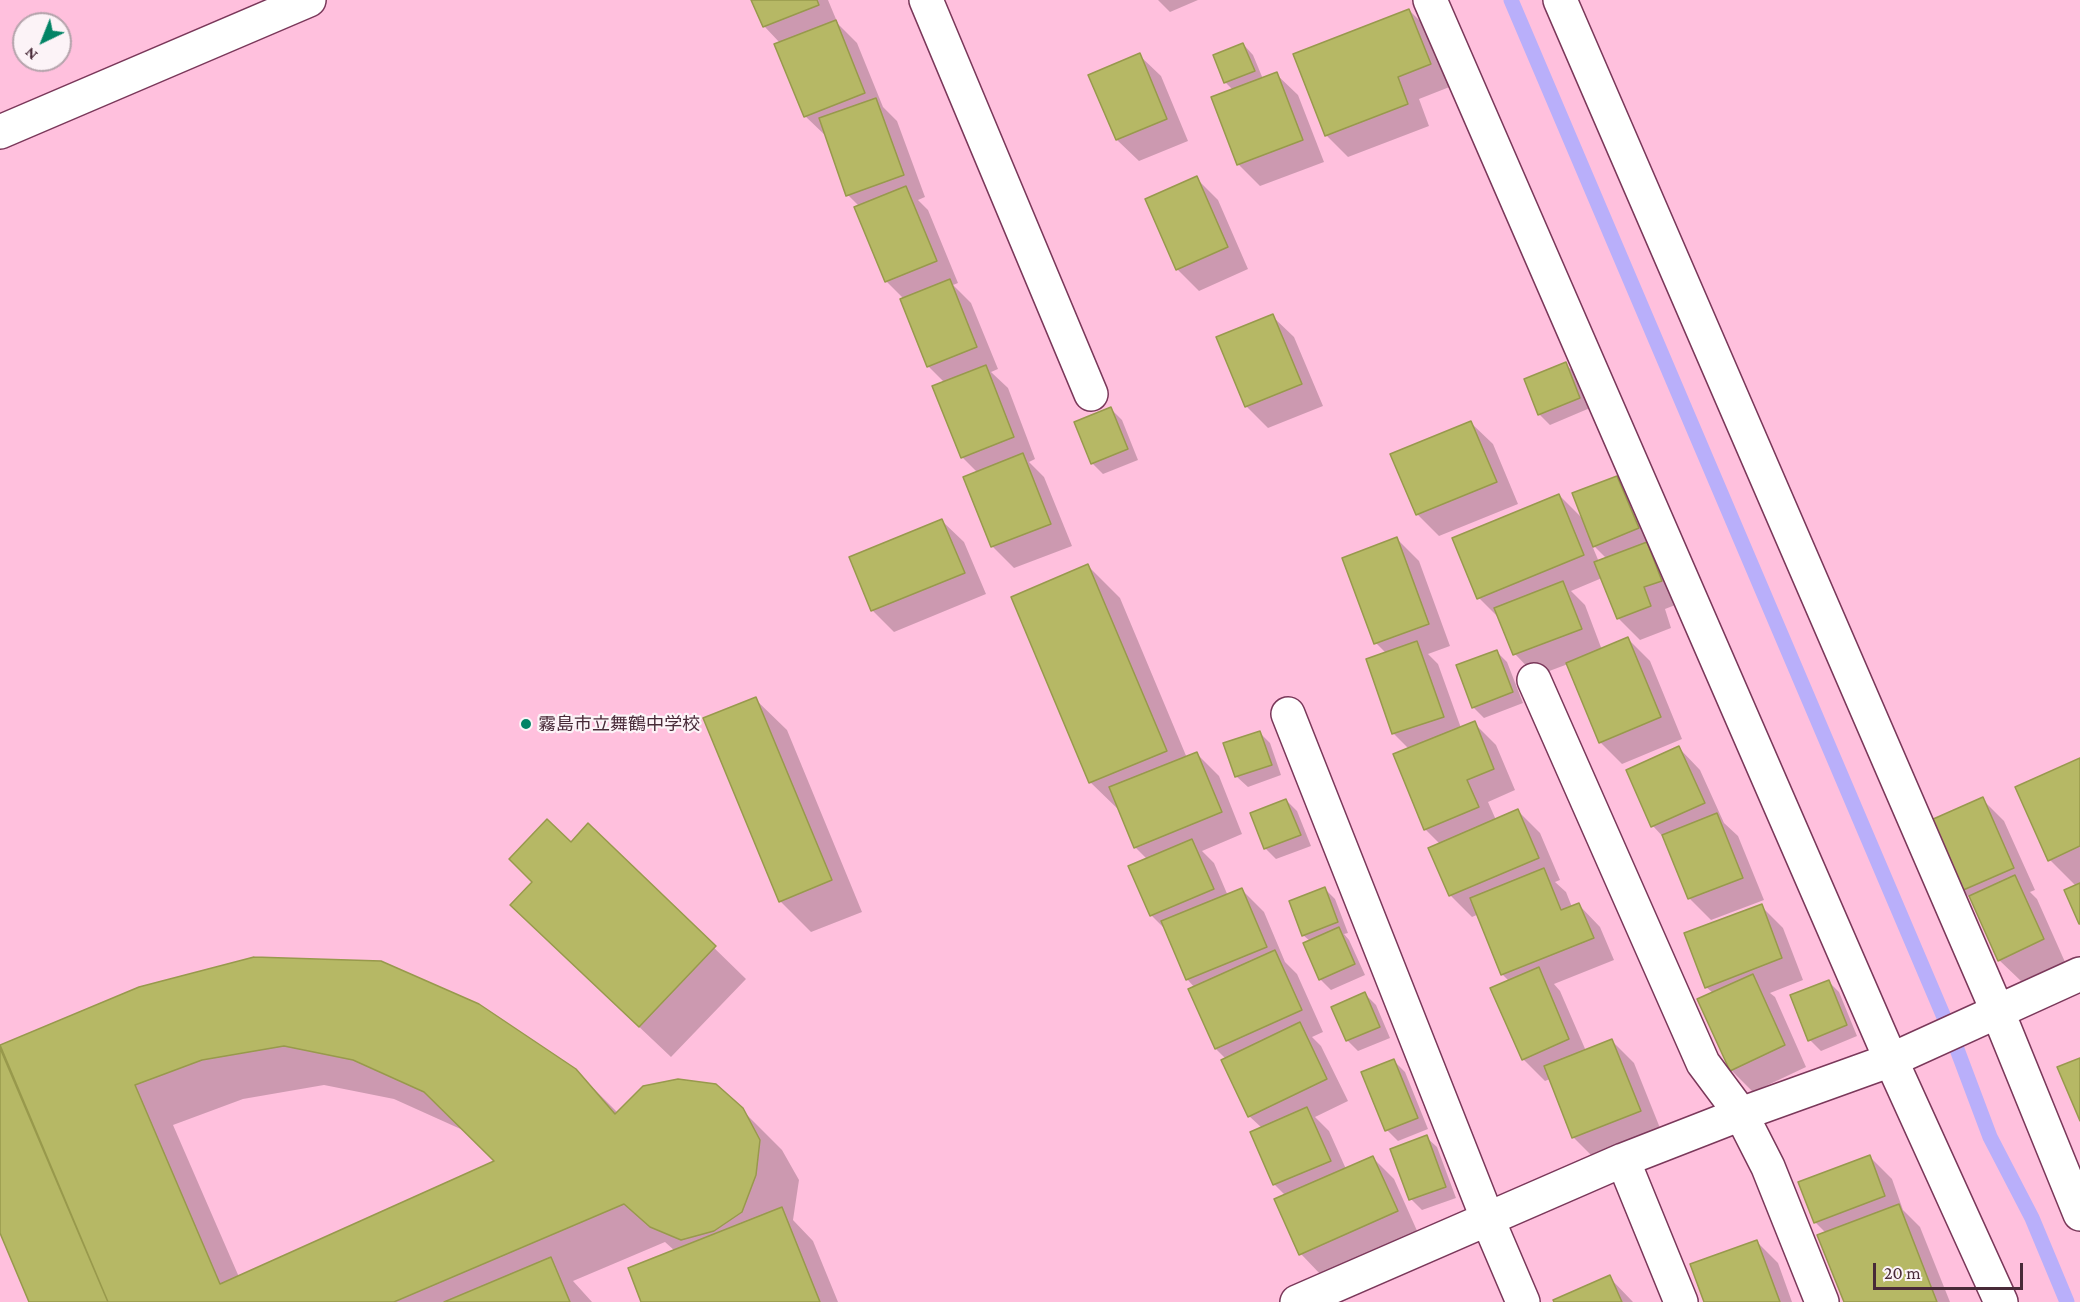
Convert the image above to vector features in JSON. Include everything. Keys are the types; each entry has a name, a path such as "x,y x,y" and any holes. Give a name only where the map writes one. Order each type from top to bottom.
{"street":[{"path":"0,132 309,0"},
{"path":"926,0 1091,394"},
{"path":"1430,0 1898,1057 2001,1302"},
{"path":"1560,0 1987,1015 2080,1214"},
{"path":"1534,680 1704,1063 1741,1114 1768,1167 1822,1302"},
{"path":"1288,714 1522,1302"},
{"path":"1297,1302 1623,1160 1898,1057 2080,974"},
{"path":"1623,1160 1681,1302"}],"building":[{"path":"751,0 817,0 819,5 763,27"},
{"path":"1409,9 1431,64 1398,77 1408,104 1325,136 1293,54"},
{"path":"836,20 865,93 804,117 774,44"},
{"path":"1243,43 1255,71 1224,83 1213,55"},
{"path":"1140,53 1167,119 1116,140 1088,75"},
{"path":"1277,72 1303,140 1237,165 1211,97"},
{"path":"876,98 904,175 846,196 819,118"},
{"path":"1197,176 1228,247 1176,270 1145,199"},
{"path":"906,186 937,261 885,282 854,207"},
{"path":"950,279 977,347 927,367 900,299"},
{"path":"1273,314 1302,384 1245,407 1216,337"},
{"path":"1566,362 1580,398 1538,415 1524,379"},
{"path":"986,365 1014,437 961,458 932,386"},
{"path":"1111,407 1128,449 1091,464 1074,422"},
{"path":"1471,421 1497,482 1416,515 1390,454"},
{"path":"1023,453 1051,524 991,547 963,477"},
{"path":"1617,476 1639,528 1593,547 1572,493"},
{"path":"1559,494 1584,555 1477,599 1452,538"},
{"path":"942,519 965,573 871,611 849,557"},
{"path":"1397,537 1429,624 1374,644 1342,558"},
{"path":"1647,542 1662,581 1644,587 1651,606 1617,619 1594,562"},
{"path":"1088,564 1167,751 1089,783 1011,597"},
{"path":"1563,581 1582,629 1513,655 1494,608"},
{"path":"1628,637 1661,717 1599,743 1566,663"},
{"path":"1417,641 1444,717 1392,734 1366,659"},
{"path":"1497,650 1513,692 1472,708 1456,665"},
{"path":"756,697 832,880 779,902 703,718"},
{"path":"1475,721 1494,769 1467,780 1479,807 1424,830 1393,754"},
{"path":"1260,731 1272,765 1235,777 1223,743"},
{"path":"1679,746 1705,803 1651,827 1626,770"},
{"path":"1197,752 1222,812 1134,848 1109,787"},
{"path":"2080,758 2080,846 2048,861 2015,787"},
{"path":"1983,797 2014,868 1961,891 1931,820"},
{"path":"1286,799 1301,835 1264,849 1250,813"},
{"path":"1518,809 1539,858 1449,896 1428,848"},
{"path":"1717,813 1743,878 1688,899 1662,835"},
{"path":"547,819 571,842 588,823 716,946 639,1027 510,905 532,882 509,859"},
{"path":"1192,839 1214,889 1150,916 1128,866"},
{"path":"1544,868 1561,910 1579,903 1594,938 1501,975 1470,898"},
{"path":"2015,875 2044,939 1998,961 1969,896"},
{"path":"2080,883 2080,924 2079,924 2064,890"},
{"path":"1325,887 1338,922 1302,936 1289,901"},
{"path":"1242,888 1267,947 1186,980 1161,921"},
{"path":"1762,904 1782,958 1705,988 1684,933"},
{"path":"1339,927 1355,964 1319,980 1303,943"},
{"path":"1275,950 1302,1010 1215,1049 1188,989"},
{"path":"254,957 381,961 479,1004 576,1069 615,1114 643,1086 678,1079 716,1084 743,1108 760,1140 756,1175 742,1212 714,1231 681,1240 650,1227 624,1204 394,1302 108,1302 0,1045 139,987","holes":["284,1046 353,1060 424,1092 494,1161 220,1284 135,1085 202,1060"]},
{"path":"1539,967 1569,1039 1522,1060 1490,988"},
{"path":"1753,974 1785,1045 1730,1071 1697,999"},
{"path":"1829,980 1847,1025 1808,1041 1790,995"},
{"path":"1365,992 1380,1027 1346,1041 1331,1007"},
{"path":"1300,1022 1327,1079 1248,1117 1221,1060"},
{"path":"1612,1039 1641,1111 1572,1138 1544,1066"},
{"path":"0,1048 108,1302 29,1302 0,1233"},
{"path":"2080,1058 2080,1121 2057,1067"},
{"path":"1394,1059 1418,1118 1385,1131 1361,1072"},
{"path":"1307,1107 1331,1161 1273,1185 1250,1132"},
{"path":"1427,1135 1446,1187 1409,1200 1390,1149"},
{"path":"1870,1155 1885,1196 1814,1223 1798,1182"},
{"path":"1373,1156 1398,1211 1299,1255 1274,1199"},
{"path":"1899,1204 1937,1302 1844,1302 1817,1235"},
{"path":"782,1207 820,1302 641,1302 628,1268"},
{"path":"1757,1240 1780,1302 1704,1302 1690,1264"},
{"path":"551,1257 570,1302 444,1302"},
{"path":"1610,1275 1622,1302 1554,1302 1553,1300"}],"waterway":[{"path":"1511,0 1952,1036 1990,1137 2032,1218 2067,1302"}],"place":[{"name":"霧島市立舞鶴中学校","path":"526,724"}]}
